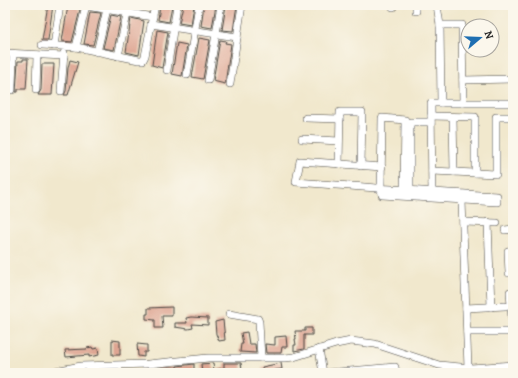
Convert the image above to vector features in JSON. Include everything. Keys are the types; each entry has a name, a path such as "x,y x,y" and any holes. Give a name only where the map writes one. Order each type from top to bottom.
{"street":[{"path":"54,46 60,5"},
{"path":"118,56 129,5"},
{"path":"42,45 76,47 143,60 155,5"},
{"path":"167,70 177,5"},
{"path":"187,75 199,5"},
{"path":"208,80 221,5"},
{"path":"230,84 242,5"},
{"path":"437,5 440,25 441,103"},
{"path":"76,47 83,6 104,8 128,13 174,27 237,37"},
{"path":"97,52 104,8"},
{"path":"440,25 462,25 463,103"},
{"path":"61,91 64,56 63,46"},
{"path":"12,90 9,54 64,56"},
{"path":"36,90 37,55"},
{"path":"463,80 513,79"},
{"path":"432,195 431,103 513,103"},
{"path":"339,164 340,112 362,112 361,166"},
{"path":"453,117 454,172"},
{"path":"408,193 410,122 453,117 475,117 476,173"},
{"path":"432,170 496,174 496,117 513,117"},
{"path":"306,118 340,119"},
{"path":"408,193 405,120 382,118 382,195 408,193 497,196 497,202 462,201 432,195"},
{"path":"302,139 339,141"},
{"path":"382,167 300,161 296,182 382,189"},
{"path":"462,201 468,368"},
{"path":"463,222 497,223"},
{"path":"488,222 491,307"},
{"path":"505,230 513,229"},
{"path":"513,250 508,251 509,273 513,272"},
{"path":"467,332 511,333 512,314 510,292 513,292"},
{"path":"466,308 505,306"},
{"path":"229,314 258,319 260,325 261,358"},
{"path":"45,373 81,366 148,364 208,358 294,357 351,341 375,344 431,363 468,368 513,365"},
{"path":"319,349 323,373"},
{"path":"320,373 319,366 321,361"},
{"path":"327,373 370,371 395,367 396,373"}],"building":[{"path":"48,5 53,5 48,40 42,40"},
{"path":"160,5 172,5 169,22 158,20"},
{"path":"183,5 194,5 191,25 179,23"},
{"path":"204,5 216,5 212,28 201,26"},
{"path":"226,5 237,5 233,31 222,30"},
{"path":"68,6 76,7 80,10 72,42 62,41"},
{"path":"90,12 101,13 93,45 84,44"},
{"path":"111,15 121,17 114,50 103,48"},
{"path":"131,18 144,21 139,55 126,52"},
{"path":"157,30 168,32 162,68 152,65"},
{"path":"199,38 210,40 203,79 192,77"},
{"path":"220,40 231,44 225,84 213,81"},
{"path":"177,43 187,45 182,76 172,74"},
{"path":"23,59 28,59 26,89 18,89 18,92 16,92 18,61 23,61"},
{"path":"70,60 78,62 68,95 64,95 66,91"},
{"path":"42,64 54,64 52,95 38,95 41,90"},
{"path":"172,307 172,316 162,316 163,328 155,328 155,320 146,319 148,308"},
{"path":"186,318 208,318 208,325 192,324 193,328 188,329 175,327 175,323 187,323"},
{"path":"223,320 225,340 219,341 216,334 215,322"},
{"path":"305,328 312,328 312,335 304,335 304,349 294,351 294,345 296,345 295,331 305,331"},
{"path":"247,332 249,344 255,344 256,353 240,352 241,344 243,344 241,333"},
{"path":"286,336 287,347 282,347 281,353 266,353 265,344 275,345 275,337"},
{"path":"112,340 120,341 120,355 112,355"},
{"path":"137,344 147,345 147,352 144,352 144,357 138,356"},
{"path":"92,347 93,349 98,348 99,355 89,357 89,355 66,357 65,350 87,349"},
{"path":"213,363 214,370 224,368 224,363 241,363 242,369 231,369 231,373 202,373 201,364"},
{"path":"281,363 282,369 275,370 276,373 263,373 262,367"},
{"path":"194,364 194,373 177,373 177,370 166,373 155,373 155,369 169,367 177,368 177,366"}]}
